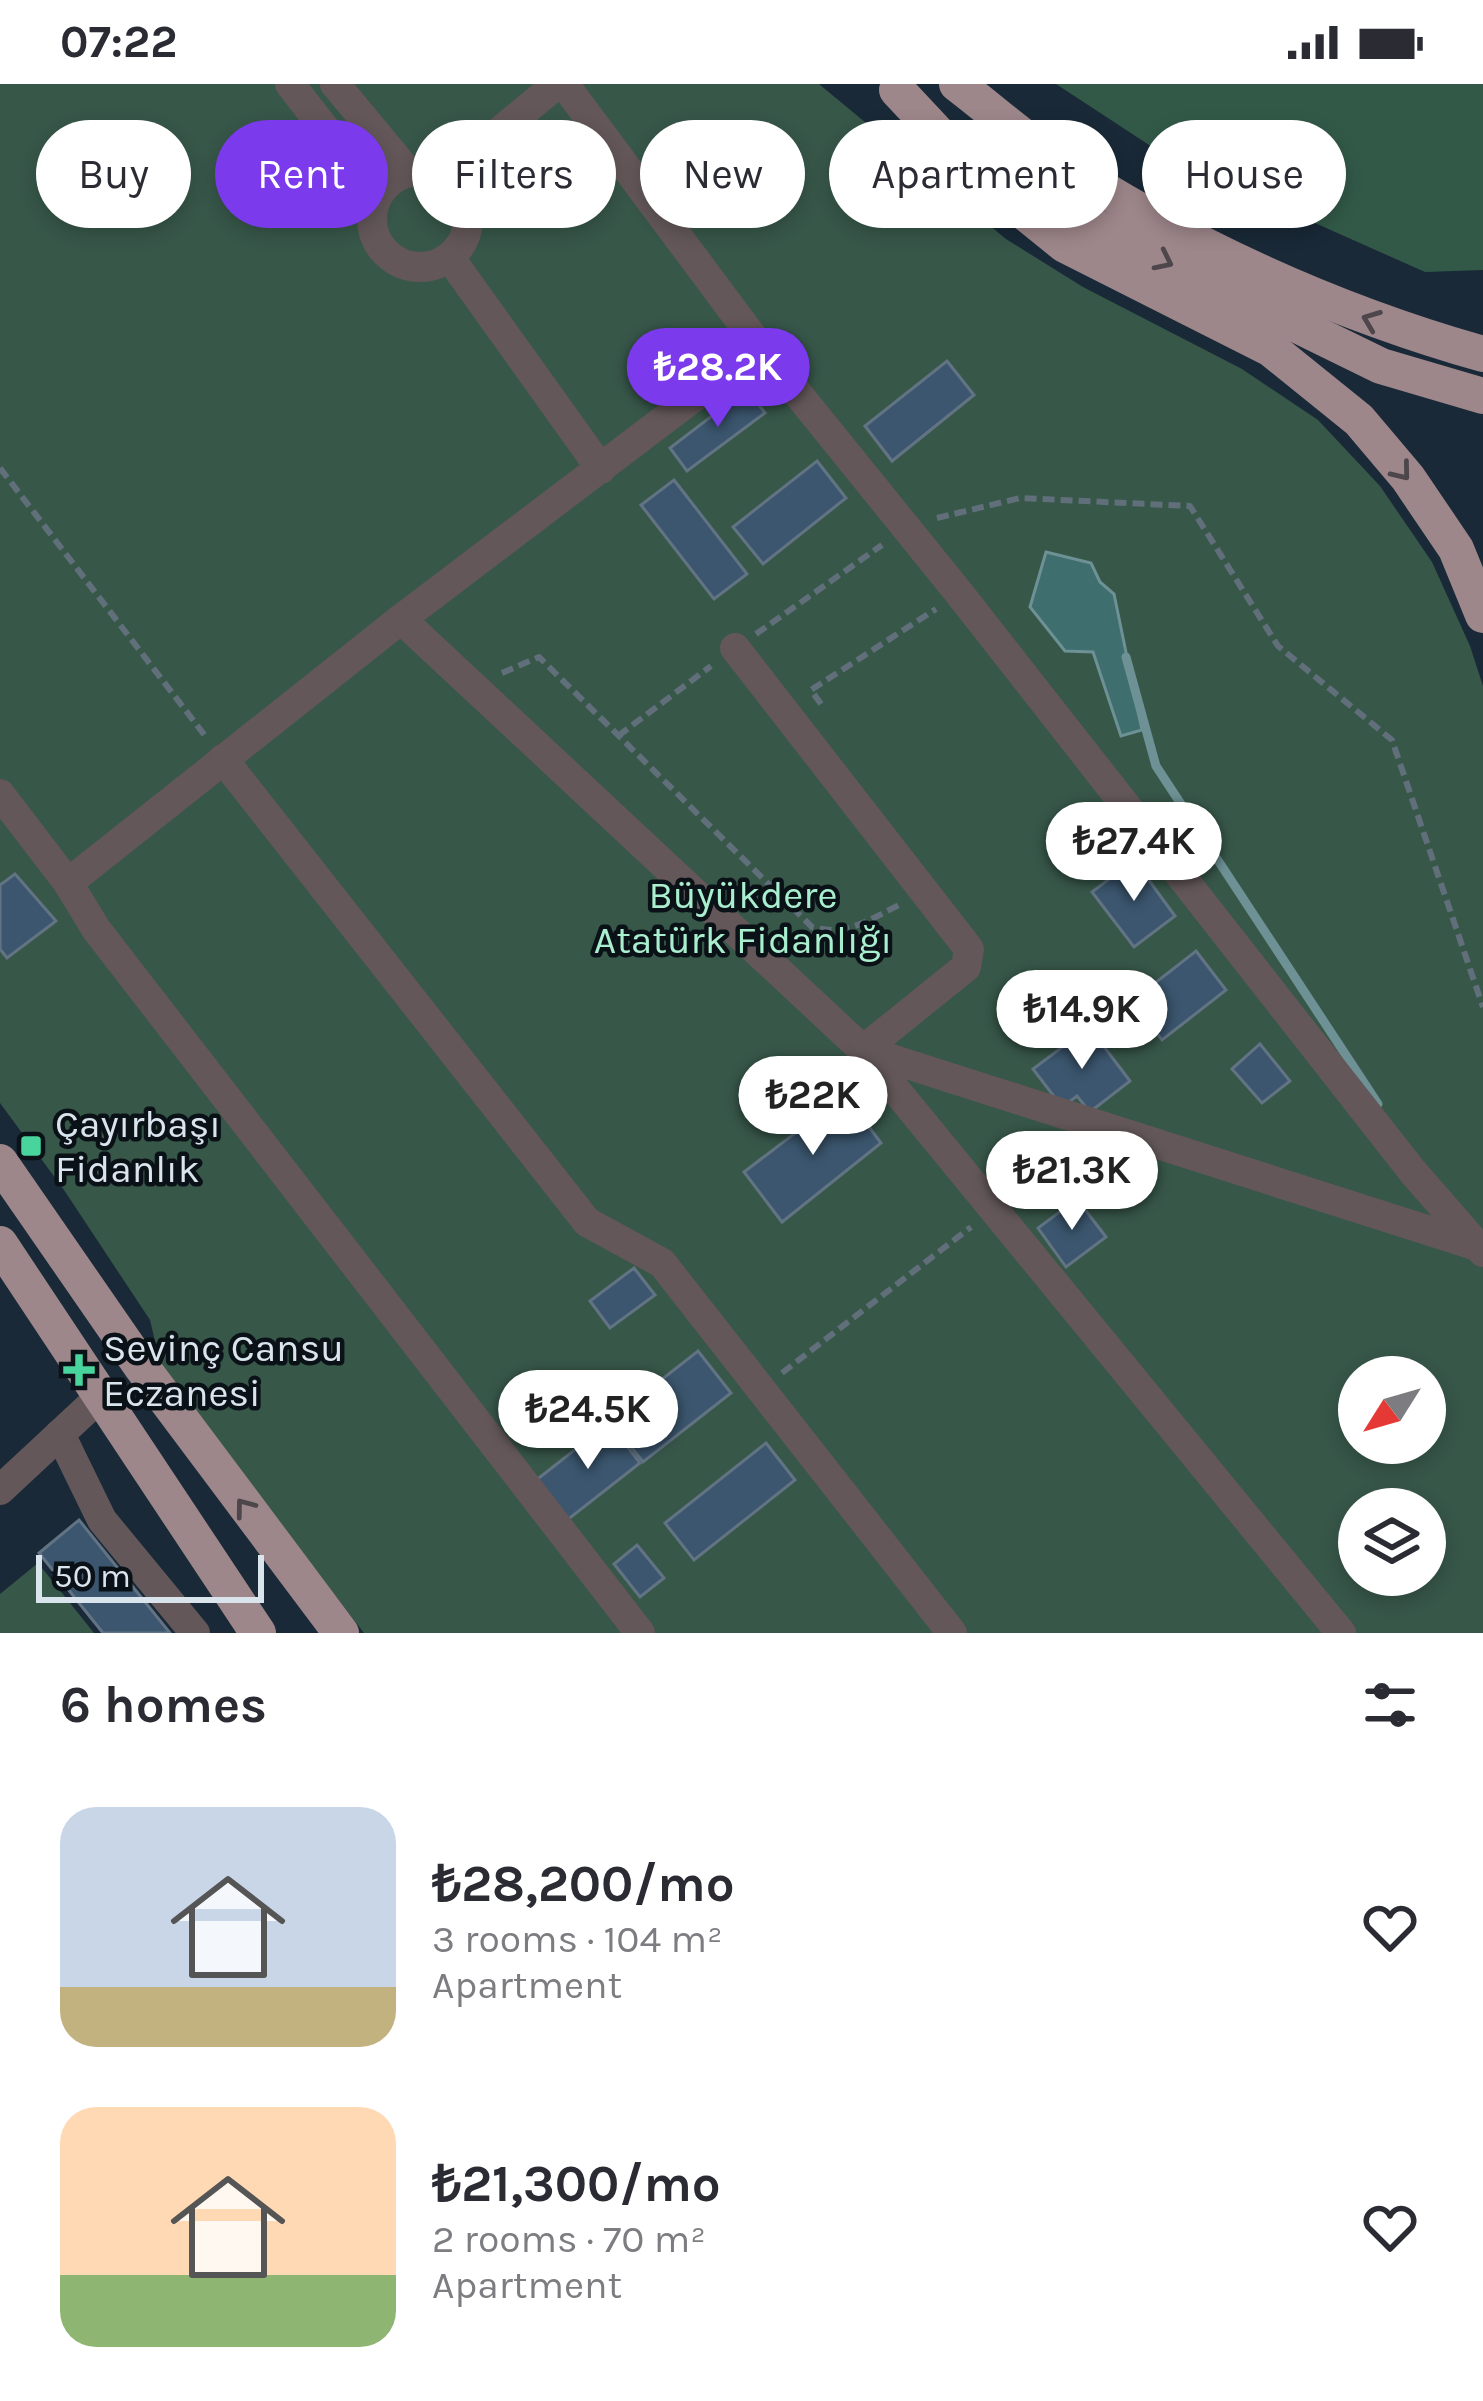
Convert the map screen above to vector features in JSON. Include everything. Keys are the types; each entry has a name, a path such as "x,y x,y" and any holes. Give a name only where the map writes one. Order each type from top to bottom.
{"main road":[{"path":"958,84 1043,151 1213,250 1372,321 1483,354"},
{"path":"894,87 971,169 1065,244 1270,349 1359,420 1408,478 1456,549 1483,615"},
{"path":"894,87 1088,224 1381,366 1483,396"},
{"path":"0,1162 191,1436 341,1633"},
{"path":"3,1257 102,1394 258,1633"}],"street":[{"path":"335,84 408,172"},
{"path":"516,120 561,84 760,347 1413,1172 1480,1249"},
{"path":"296,86 321,120"},
{"path":"388,183 412,172"},
{"path":"373,228 382,249 414,268 450,258 467,228"},
{"path":"450,258 602,469"},
{"path":"68,883 401,620 760,347"},
{"path":"401,620 862,1050 1341,1633"},
{"path":"735,649 969,949 966,967 862,1050"},
{"path":"223,759 587,1222 662,1263 952,1633"},
{"path":"0,794 68,883 96,929 640,1633"},
{"path":"862,1050 1480,1249"},
{"path":"0,1490 102,1394"},
{"path":"60,1434 102,1520 194,1633"}],"path":[{"path":"0,468 223,759"},
{"path":"907,527 1020,498 1190,506 1278,646 1392,740 1483,1007"},
{"path":"825,710 811,690 959,593"},
{"path":"471,686 539,657 812,927 848,931 926,890"},
{"path":"760,1389 994,1210"}],"green space":[{"name":"Büyükdere Atatürk Fidanlığı","path":"0,84 819,84 862,120 829,120 829,228 993,228 1083,287 1242,369 1318,420 1380,486 1432,562 1470,646 1483,686 1483,1633 364,1633 162,1371 150,1320 0,1103"},
{"path":"38,1563 94,1633 0,1633 0,1594"}],"shaded area":[{"path":"1056,84 1483,84 1483,270 1425,272 1326,228 1346,228 1346,120 1142,120 1142,140 1118,120"},
{"path":"1046,552 1091,563 1100,582 1114,594 1142,730 1121,736 1093,652 1065,651 1030,607"}],"building":[{"path":"947,361 974,395 892,461 865,426"},
{"path":"747,389 765,413 687,471 670,448"},
{"path":"817,461 846,498 763,564 733,527"},
{"path":"674,480 747,574 714,599 641,505"},
{"path":"1134,860 1175,916 1134,947 1092,892"},
{"path":"15,874 56,921 7,958 0,949 0,885"},
{"path":"1196,951 1226,990 1162,1040 1132,1001"},
{"path":"1089,1027 1130,1081 1090,1112 1077,1096 1062,1107 1033,1069"},
{"path":"1260,1044 1290,1081 1262,1103 1232,1069"},
{"path":"845,1095 881,1143 782,1222 744,1172"},
{"path":"1077,1199 1106,1237 1066,1267 1038,1228"},
{"path":"634,1268 655,1295 610,1328 590,1301"},
{"path":"698,1351 731,1393 643,1462 610,1420"},
{"path":"609,1423 640,1463 566,1521 535,1481"},
{"path":"766,1443 795,1480 694,1560 665,1523"},
{"path":"79,1520 170,1633 103,1633 39,1553"},
{"path":"637,1545 664,1578 640,1597 614,1564"}],"waterway":[{"path":"1126,657 1156,766 1378,1104"}],"place":[{"name":"Çayırbaşı Fidanlık","path":"31,1146"},
{"name":"Sevinç Cansu Eczanesi","path":"79,1370"}]}
